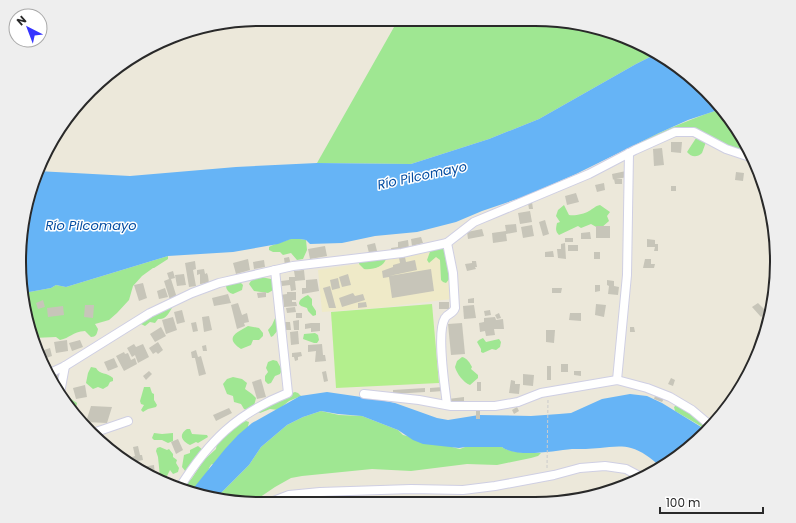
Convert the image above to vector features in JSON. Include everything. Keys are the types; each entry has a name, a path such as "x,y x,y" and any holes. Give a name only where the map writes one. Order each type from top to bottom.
{"street":[{"path":"53,371 65,366 150,313 192,293 219,283 293,266 402,253 447,243 474,222 589,174 629,153 675,132 694,132 726,149 745,155"},
{"path":"617,380 627,275 629,153"},
{"path":"447,243 453,273 456,308 454,312 445,318 442,327 441,353 447,405"},
{"path":"182,484 198,459 222,432 256,408 288,393 275,270"},
{"path":"62,385 65,366"},
{"path":"364,394 419,400 447,405 495,406 518,402 541,393 617,380 647,388 670,397 692,410 707,422"},
{"path":"98,431 128,421"},
{"path":"284,497 289,495 320,492 411,489 463,490 495,486 580,468 605,466 626,469 636,474"}],"path":[{"path":"547,476 548,392"}],"shaded area":[{"path":"445,248 450,271 451,299 386,307 322,312 318,270 403,257"}],"green space":[{"path":"395,26 534,26 565,28 610,38 639,50 650,57 539,119 489,139 411,164 317,163"},
{"path":"716,111 743,152 734,147 727,146 711,136 705,136 706,142 702,153 698,156 692,156 687,152 698,135 682,131 655,144 617,154 642,141 692,119"},
{"path":"564,205 569,215 577,215 585,213 600,205 610,212 607,216 609,221 601,228 591,224 581,228 578,226 559,235 556,228 557,223 560,222 556,216 558,210"},
{"path":"290,239 306,240 307,250 303,259 297,260 291,253 283,255 280,252 273,252 269,250 269,247"},
{"path":"441,246 446,254 448,262 450,278 446,283 441,280 440,260 436,257 429,263 427,260 431,249"},
{"path":"168,256 168,259 142,276 133,286 129,300 117,313 109,320 95,324 98,329 95,336 91,337 85,331 60,340 56,337 38,338 28,292 51,288 56,285 66,287"},
{"path":"386,258 381,266 371,269 364,269 359,264 359,260"},
{"path":"261,277 271,279 275,284 275,289 268,293 254,291 249,284 250,282"},
{"path":"239,281 243,285 242,290 233,294 229,292 226,285"},
{"path":"308,295 312,299 312,305 316,311 316,315 313,316 307,308 299,304 303,297"},
{"path":"432,304 439,383 336,388 331,312"},
{"path":"173,306 167,316 158,319 155,323 150,322 145,326 141,324 127,324"},
{"path":"276,316 278,330 271,337 268,330"},
{"path":"248,326 259,328 263,333 263,336 259,340 253,340 251,345 241,349 233,341 233,338 234,335"},
{"path":"315,333 318,335 319,340 317,343 303,339 304,334"},
{"path":"483,338 486,342 499,339 501,342 500,347 496,350 492,349 483,353 481,352 477,342"},
{"path":"462,357 468,361 472,367 471,369 478,375 478,378 470,385 461,378 455,367 457,361"},
{"path":"273,360 277,361 282,370 280,374 275,376 271,383 268,384 265,381 265,376 268,372 266,368 268,362"},
{"path":"91,367 111,376 113,381 103,389 98,387 93,389 86,383"},
{"path":"233,377 242,379 247,383 245,389 256,398 254,406 247,410 244,409 241,404 234,402 233,396 227,394 223,384 227,379"},
{"path":"144,387 150,387 157,405 156,407 143,412 141,410 144,405 141,404 140,401"},
{"path":"295,392 301,396 289,401 278,410 270,409 260,413 257,411 287,395"},
{"path":"71,399 77,403 76,407"},
{"path":"679,403 705,424 702,427 675,411 674,407"},
{"path":"321,411 339,415 362,416 398,430 403,435 460,449 465,447 502,447 516,452 541,453 538,456 531,458 497,465 467,464 411,471 372,469 302,476 291,478 260,497 221,493 249,465 261,447 287,425 303,417"},
{"path":"246,421 249,422 247,431 215,465 212,464 210,466 208,475 202,484 197,488 186,485 204,460 216,449 217,442 233,427"},
{"path":"190,429 192,434 207,435 208,437 198,443 196,442 190,445 182,438 184,431"},
{"path":"154,433 173,433 173,441 168,443 162,440 154,440 152,438"},
{"path":"198,446 203,450 186,472 182,467 184,455 190,453 190,450"},
{"path":"160,447 167,450 169,449 173,454 173,457 177,460 176,463 179,468 178,472 173,474 170,470 166,477 160,474 156,451 157,448"}],"water":[{"name":"Río Pilcomayo","path":"650,57 690,84 716,111 688,120 576,174 523,197 482,211 456,222 417,232 375,236 342,243 310,244 306,240 291,239 278,244 233,252 168,256 66,287 56,285 51,288 28,292 26,262 28,231 34,201 44,171 130,176 236,167 317,163 411,164 489,139 539,119"},
{"path":"327,392 375,399 395,403 437,418 448,420 479,415 531,416 571,413 602,399 630,394 647,396 662,403 702,427 690,439 656,463 639,451 631,448 616,446 526,453 508,450 502,447 459,448 423,444 413,440 398,430 362,416 321,411 303,417 287,425 261,447 249,465 221,493 194,487 238,435 252,423 300,396"}],"building":[{"path":"671,142 682,142 681,153 671,152"},
{"path":"662,148 664,165 654,166 653,149"},
{"path":"626,171 628,177 616,179 622,179 622,184 615,184 612,174"},
{"path":"736,172 744,173 743,181 735,180"},
{"path":"604,183 605,190 597,192 595,185"},
{"path":"671,186 676,186 676,191 671,191"},
{"path":"576,193 579,202 567,205 565,196"},
{"path":"532,202 533,209 529,209 528,203"},
{"path":"530,211 532,222 520,224 518,213"},
{"path":"545,220 549,234 543,236 539,222"},
{"path":"516,224 517,232 506,234 507,241 493,243 492,233 506,231 505,225"},
{"path":"532,225 534,236 523,238 521,227"},
{"path":"596,226 610,226 610,238 596,238"},
{"path":"482,229 484,236 468,239 467,232"},
{"path":"590,232 591,239 581,239 581,233"},
{"path":"421,237 423,243 412,246 411,239"},
{"path":"565,238 573,238 573,242 565,242"},
{"path":"647,239 655,240 655,244 658,244 658,251 654,251 655,247 647,247"},
{"path":"408,240 409,249 392,253 391,248 398,247 398,242"},
{"path":"375,243 377,251 369,253 367,245"},
{"path":"565,243 566,259 558,258 557,249 561,249 561,244"},
{"path":"568,245 578,245 578,251 568,251"},
{"path":"325,246 327,256 310,259 308,249"},
{"path":"553,251 554,257 545,257 545,252"},
{"path":"594,252 600,252 600,259 594,259"},
{"path":"289,257 291,265 285,266 284,258"},
{"path":"405,257 406,262 415,260 417,270 389,276 431,269 434,291 392,298 389,277 383,278 382,271 400,263 399,258"},
{"path":"248,259 250,270 236,274 233,263"},
{"path":"645,259 651,259 651,264 655,264 654,268 643,268"},
{"path":"264,260 265,267 254,269 253,262"},
{"path":"195,261 196,269 193,270 196,286 189,287 185,263"},
{"path":"472,261 476,261 476,269 467,271 465,264 472,263"},
{"path":"204,269 205,274 207,273 209,283 200,284 200,274 197,275 197,270"},
{"path":"304,270 305,280 295,281 296,290 291,291 290,285 282,286 281,281 289,280 289,277 295,277 294,271"},
{"path":"173,271 175,278 171,279 177,298 170,300 164,281 169,279 167,273"},
{"path":"184,274 186,285 177,286 175,275"},
{"path":"348,274 351,285 342,287 339,277"},
{"path":"338,278 340,288 332,290 330,280"},
{"path":"317,279 319,291 302,294 302,288 306,288 306,280"},
{"path":"607,280 614,281 614,286 619,287 618,295 608,294 609,286 607,285"},
{"path":"143,283 147,298 139,301 134,285"},
{"path":"595,285 600,285 600,291 595,292"},
{"path":"330,286 336,308 329,308 323,288"},
{"path":"165,288 168,297 159,299 157,291"},
{"path":"552,288 562,288 561,293 552,293"},
{"path":"266,292 266,297 258,298 257,293"},
{"path":"287,292 296,292 296,300 292,300 292,302 296,302 297,306 284,307 283,297 280,298 280,295 287,294"},
{"path":"353,293 355,296 363,294 365,300 342,307 339,298"},
{"path":"228,294 231,303 214,306 212,298"},
{"path":"474,298 474,303 468,303 468,299"},
{"path":"43,300 45,307 38,309 36,303"},
{"path":"366,302 367,307 358,308 358,303"},
{"path":"439,302 449,302 449,309 439,309"},
{"path":"238,303 242,315 247,313 249,322 244,323 245,326 237,329 231,305"},
{"path":"758,303 764,310 763,315 761,317 752,307"},
{"path":"596,304 606,305 604,317 595,315"},
{"path":"85,305 94,305 93,318 84,317"},
{"path":"474,305 476,318 464,319 463,306"},
{"path":"63,306 64,315 48,317 47,308"},
{"path":"295,307 296,312 287,313 286,308"},
{"path":"182,310 185,322 177,324 174,312"},
{"path":"490,310 491,315 485,316 484,311"},
{"path":"296,313 302,313 302,318 296,318"},
{"path":"499,313 501,318 497,319 495,315"},
{"path":"570,313 581,313 581,321 569,320"},
{"path":"209,316 212,330 204,332 202,317"},
{"path":"173,317 177,330 166,334 162,320"},
{"path":"495,317 496,320 503,319 504,329 494,329 495,335 486,336 485,331 480,332 479,323 484,322 484,318"},
{"path":"299,320 299,330 294,330 293,321"},
{"path":"196,322 198,331 193,332 191,323"},
{"path":"285,322 290,322 291,330 285,330"},
{"path":"320,323 320,331 311,332 311,328 305,329 305,324"},
{"path":"462,323 465,354 451,355 448,324"},
{"path":"161,327 166,336 155,342 150,334"},
{"path":"630,327 634,327 635,332 630,332"},
{"path":"546,330 555,330 554,343 546,342"},
{"path":"298,331 299,344 291,345 290,332"},
{"path":"67,340 68,351 56,353 54,342"},
{"path":"80,340 83,347 72,351 69,343"},
{"path":"158,342 163,350 158,354 156,352 153,354 149,348"},
{"path":"134,344 136,347 143,344 149,357 138,363 135,355 132,357 127,348"},
{"path":"322,344 323,355 325,355 326,361 315,362 316,351 308,352 308,345"},
{"path":"206,345 207,351 203,351 202,346"},
{"path":"50,348 52,356 46,358 43,350"},
{"path":"196,350 198,357 201,356 206,374 199,376 195,358 192,358 191,352"},
{"path":"124,352 125,354 128,353 131,360 135,358 137,364 124,371 116,356"},
{"path":"301,352 302,356 298,357 298,360 295,361 294,357 292,357 292,353"},
{"path":"114,358 118,367 108,371 104,362"},
{"path":"561,364 568,364 568,372 561,372"},
{"path":"547,366 551,366 551,380 547,380"},
{"path":"149,371 152,374 146,380 143,376"},
{"path":"326,371 328,381 324,382 322,372"},
{"path":"574,371 581,371 581,376 574,375"},
{"path":"59,373 60,382 58,379 55,375"},
{"path":"523,374 534,375 533,386 523,385"},
{"path":"671,378 675,380 673,386 668,384"},
{"path":"261,379 266,397 257,399 252,382"},
{"path":"511,380 515,381 515,384 520,384 519,394 509,393"},
{"path":"477,382 481,382 481,391 477,391"},
{"path":"85,385 87,397 76,399 73,388"},
{"path":"443,387 443,391 430,392 430,388"},
{"path":"425,388 425,392 393,394 393,390"},
{"path":"656,393 665,397 662,402 654,399"},
{"path":"464,397 464,403 453,404 453,401 448,402 448,399"},
{"path":"91,406 112,407 107,423 89,422 87,420"},
{"path":"517,407 519,411 514,414 512,410"},
{"path":"229,408 232,413 216,421 213,415"},
{"path":"476,410 480,410 480,419 476,419"},
{"path":"178,439 183,450 176,454 171,442"},
{"path":"138,446 143,460 138,461 132,458 135,456 133,447"},
{"path":"154,465 155,472 146,466"}]}
